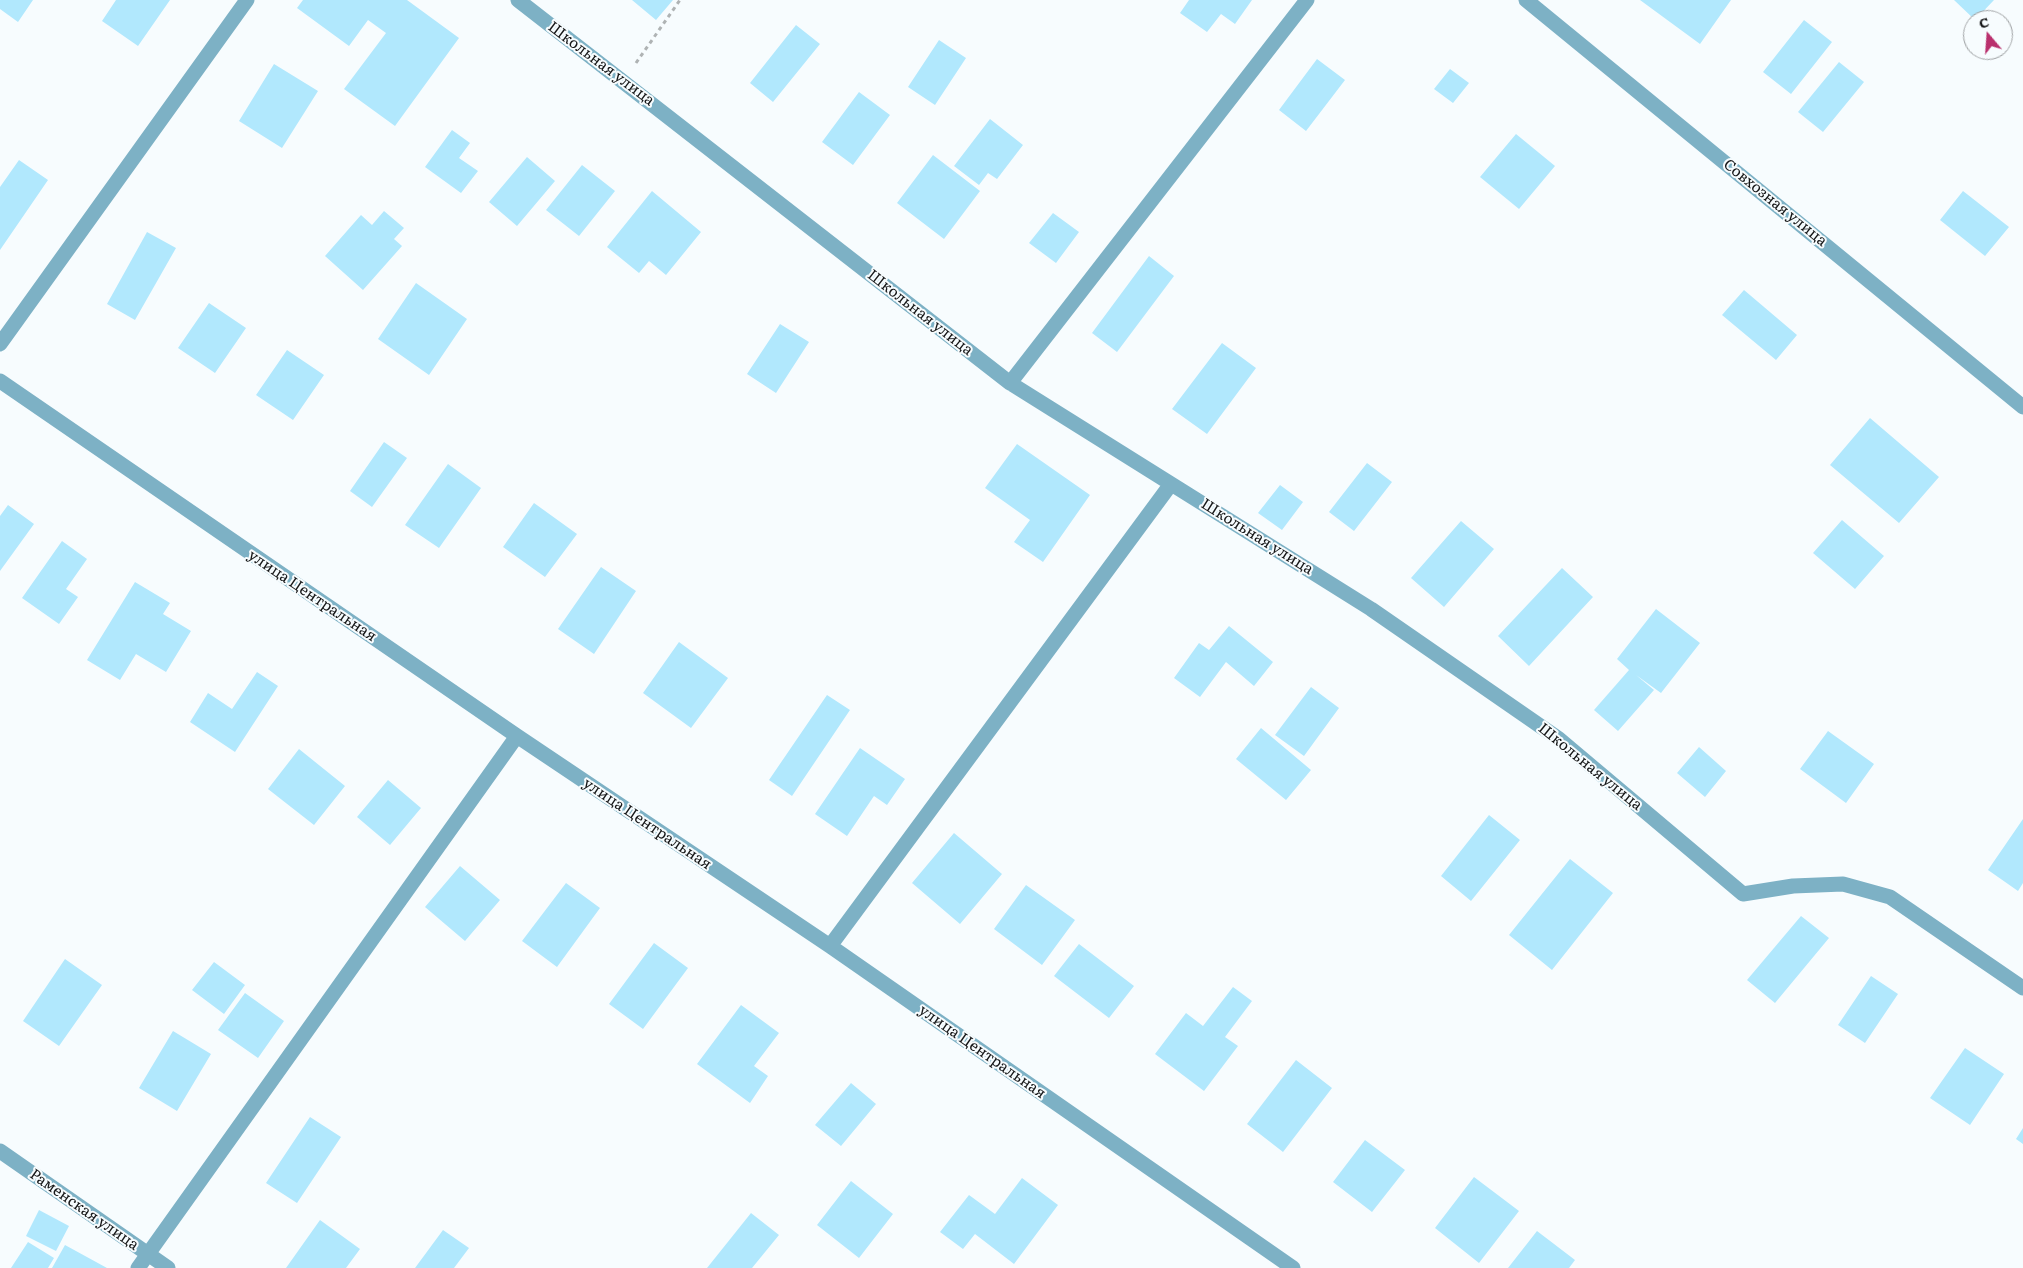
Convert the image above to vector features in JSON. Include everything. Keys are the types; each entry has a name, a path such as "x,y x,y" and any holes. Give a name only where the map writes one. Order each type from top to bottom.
{"street":[{"path":"0,344 247,0"},
{"name":"Школьная улица","path":"518,0 1010,383 1371,609 1559,739 1743,894 1793,886 1843,884 1890,897 2023,988"},
{"path":"1010,383 1308,0"},
{"name":"Совхозная улица","path":"1526,0 2023,406"},
{"name":"улица Центральная","path":"0,381 517,736 830,946 1293,1268"},
{"path":"830,946 1170,484"},
{"path":"138,1268 517,736"},
{"name":"Раменская улица","path":"0,1151 168,1268"}],"path":[{"path":"624,81 680,0"}],"building":[{"path":"0,0 33,0 18,22 0,9"},
{"path":"116,0 170,0 138,46 102,21"},
{"path":"303,0 407,0 459,38 395,126 344,89 386,33 368,20 349,46 297,8"},
{"path":"632,0 673,0 656,20"},
{"path":"1189,0 1252,0 1235,24 1221,14 1207,32 1180,13"},
{"path":"1640,0 1731,0 1700,44"},
{"path":"1954,0 1994,0 1984,10 1964,10"},
{"path":"1804,20 1832,42 1791,94 1763,72"},
{"path":"796,25 820,44 773,102 750,83"},
{"path":"939,40 966,58 935,105 908,87"},
{"path":"1317,59 1345,80 1306,131 1279,110"},
{"path":"1839,62 1864,82 1823,132 1798,112"},
{"path":"274,64 318,91 282,148 239,121"},
{"path":"1450,69 1469,83 1453,103 1434,89"},
{"path":"859,92 890,115 853,165 822,142"},
{"path":"990,119 1023,145 997,179 988,173 979,185 954,166"},
{"path":"452,130 470,143 459,158 478,171 461,193 425,167"},
{"path":"1516,134 1555,166 1519,209 1480,177"},
{"path":"933,155 980,191 944,239 897,203"},
{"path":"527,157 555,181 517,226 489,202"},
{"path":"19,160 48,180 0,250 0,187"},
{"path":"582,165 615,191 579,236 546,210"},
{"path":"652,191 701,232 666,275 649,261 639,273 607,247"},
{"path":"1963,191 2009,227 1985,256 1940,220"},
{"path":"384,211 404,228 394,239 402,246 363,290 325,256 361,215 372,225"},
{"path":"1053,213 1079,232 1056,263 1029,243"},
{"path":"147,232 176,248 135,320 107,304"},
{"path":"1149,256 1174,276 1117,352 1092,333"},
{"path":"416,283 467,319 429,375 378,339"},
{"path":"1744,290 1797,335 1776,360 1722,315"},
{"path":"209,303 246,328 215,373 178,348"},
{"path":"780,324 809,342 776,393 747,374"},
{"path":"1222,343 1256,368 1207,434 1172,409"},
{"path":"287,350 324,375 293,420 256,395"},
{"path":"1870,418 1939,477 1899,523 1830,465"},
{"path":"384,442 407,458 372,507 350,491"},
{"path":"1017,444 1090,495 1043,562 1014,542 1030,520 985,488"},
{"path":"1367,463 1392,482 1354,531 1329,512"},
{"path":"448,464 481,488 439,548 405,525"},
{"path":"1280,485 1303,502 1282,530 1258,513"},
{"path":"534,503 577,534 545,577 503,547"},
{"path":"8,505 34,524 0,571 0,516"},
{"path":"1842,520 1884,556 1855,589 1813,553"},
{"path":"1461,521 1494,549 1444,607 1411,578"},
{"path":"62,541 87,559 66,589 78,597 59,624 22,598"},
{"path":"601,567 636,591 594,654 558,629"},
{"path":"1562,568 1593,597 1529,666 1498,636"},
{"path":"135,582 170,603 163,614 191,631 166,672 136,654 120,680 87,660"},
{"path":"1656,609 1700,643 1661,693 1636,675 1654,690 1618,731 1594,710 1629,670 1617,659"},
{"path":"1229,626 1273,662 1254,686 1226,662 1200,697 1174,678 1199,643 1209,650"},
{"path":"679,642 728,678 691,728 643,693"},
{"path":"257,672 278,686 235,752 190,722 208,693 232,709"},
{"path":"1311,687 1339,708 1304,756 1275,735"},
{"path":"827,695 850,710 792,796 769,780"},
{"path":"1261,728 1311,770 1286,800 1236,759"},
{"path":"1828,731 1874,764 1846,803 1800,769"},
{"path":"1699,747 1726,771 1705,797 1677,773"},
{"path":"860,748 905,779 887,805 874,796 847,836 815,814"},
{"path":"299,749 345,786 314,825 268,789"},
{"path":"388,780 421,808 390,845 357,817"},
{"path":"1489,815 1520,840 1471,901 1441,876"},
{"path":"2023,819 2023,883 2018,891 1988,870"},
{"path":"954,833 1002,874 960,924 912,883"},
{"path":"1570,859 1613,893 1552,970 1509,935"},
{"path":"460,866 500,900 465,941 425,907"},
{"path":"566,883 600,908 557,967 522,941"},
{"path":"1026,885 1075,920 1042,965 994,929"},
{"path":"1801,916 1829,938 1775,1003 1747,980"},
{"path":"654,943 688,968 643,1029 609,1004"},
{"path":"1079,944 1134,986 1109,1018 1054,976"},
{"path":"65,959 102,985 59,1046 23,1021"},
{"path":"214,962 245,985 224,1014 192,990"},
{"path":"1871,976 1898,994 1865,1043 1838,1025"},
{"path":"1233,987 1252,1001 1225,1037 1238,1046 1204,1091 1155,1054 1186,1013 1203,1026"},
{"path":"245,993 284,1021 258,1058 218,1030"},
{"path":"741,1005 779,1033 754,1066 768,1076 750,1103 697,1064"},
{"path":"173,1031 211,1054 177,1111 139,1088"},
{"path":"1965,1048 2004,1074 1970,1125 1930,1098"},
{"path":"1296,1060 1332,1088 1283,1152 1247,1124"},
{"path":"851,1083 876,1104 841,1146 815,1125"},
{"path":"310,1117 341,1137 297,1203 266,1183"},
{"path":"2023,1128 2023,1144 2016,1139"},
{"path":"1365,1140 1405,1170 1372,1212 1333,1182"},
{"path":"1474,1177 1519,1211 1479,1263 1435,1228"},
{"path":"1022,1178 1058,1205 1014,1264 975,1234 963,1249 940,1232 969,1195 995,1214"},
{"path":"851,1181 893,1214 859,1258 817,1225"},
{"path":"39,1210 69,1226 56,1251 26,1236"},
{"path":"751,1213 779,1235 752,1268 707,1268"},
{"path":"320,1220 360,1249 346,1268 286,1268"},
{"path":"443,1230 469,1248 454,1268 415,1268"},
{"path":"1537,1231 1575,1260 1569,1268 1508,1268"},
{"path":"28,1242 54,1258 48,1268 11,1268"},
{"path":"65,1245 107,1268 52,1268"}]}
